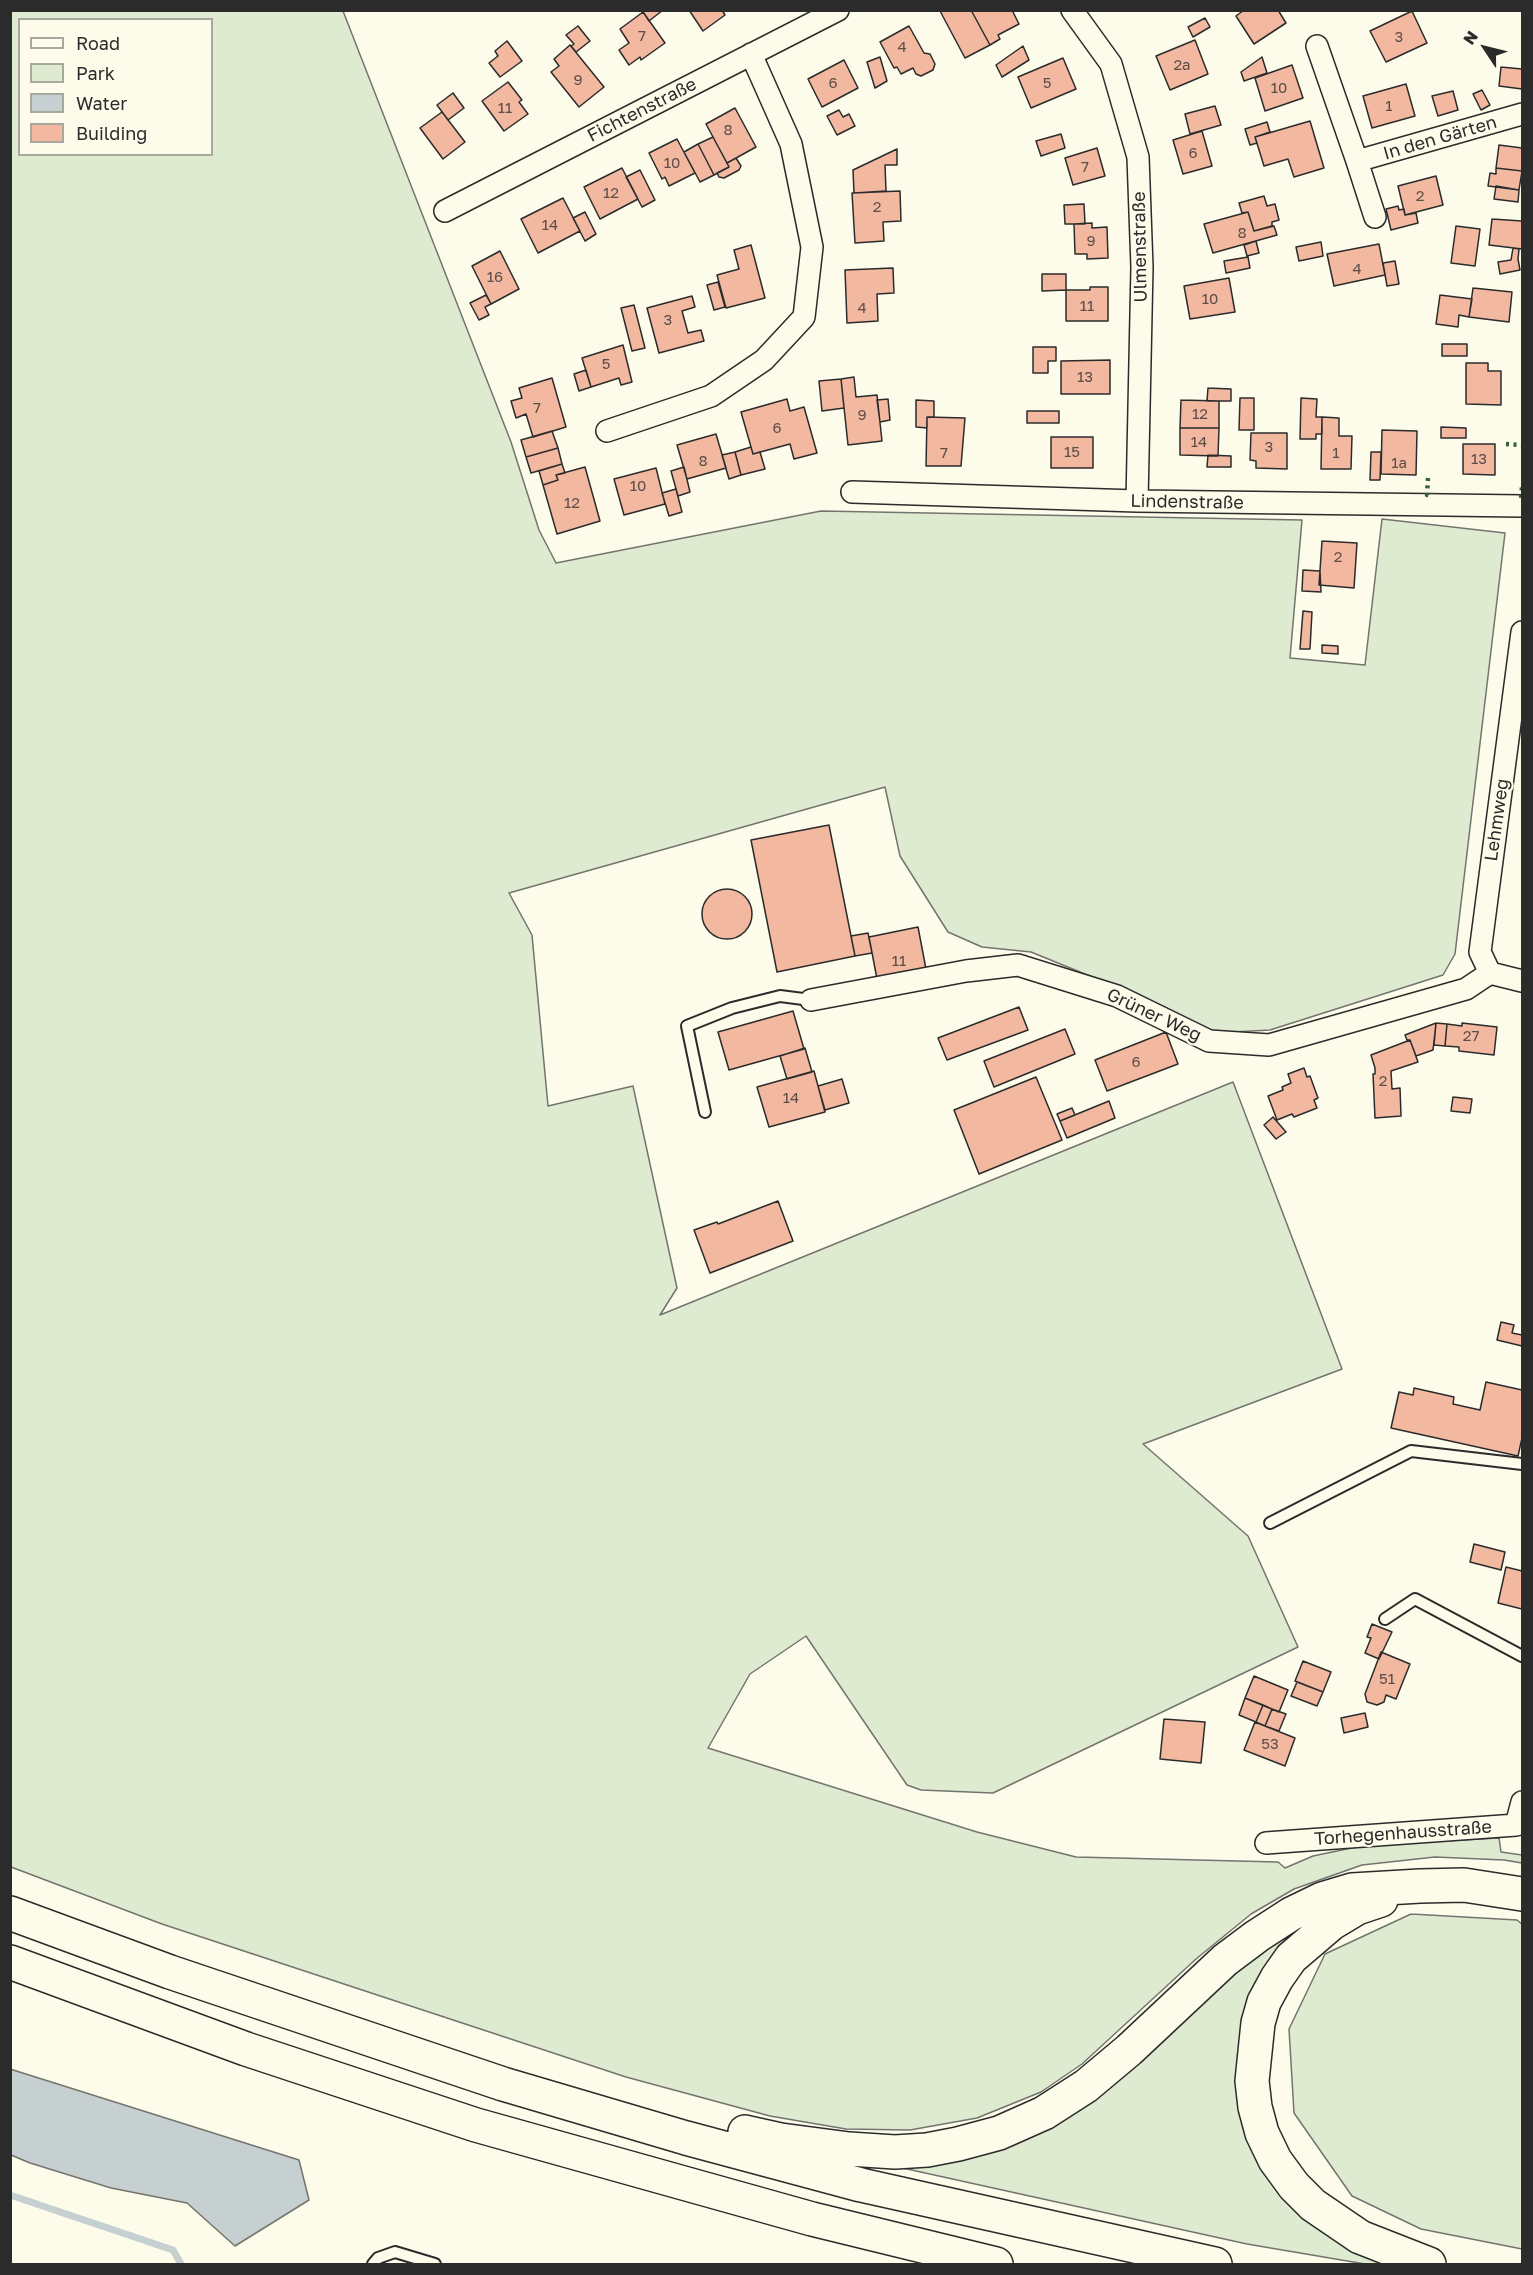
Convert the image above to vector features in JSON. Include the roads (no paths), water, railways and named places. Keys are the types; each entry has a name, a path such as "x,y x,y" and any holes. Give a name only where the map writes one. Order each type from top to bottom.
{"highway":[{"path":"503,2084 541,2075 686,2117 792,2142 895,2152 927,2150 999,2133 1044,2113 1079,2091 1129,2050 1225,1960 1291,1914 1323,1899 1352,1890 1419,1886 1464,1885 1522,1894"},
{"path":"1419,1886 1357,1908 1332,1923 1291,1958 1264,2002 1255,2042 1252,2081 1262,2133 1275,2160 1294,2186 1313,2205 1360,2237 1429,2265"},
{"path":"10,1913 170,1972 503,2084 686,2138 861,2185 1215,2265"},
{"path":"10,1962 246,2049 476,2125 812,2219 996,2265"}],"street":[{"name":"Fichtenstraße","path":"445,211 838,10"},
{"name":"Ulmenstraße","path":"1072,10 1111,64 1138,157 1142,267 1137,501"},
{"path":"1317,46 1375,217"},
{"path":"607,431 711,396 764,360 804,317 812,247 791,144 751,54"},
{"name":"In den Gärten","path":"1357,162 1522,114"},
{"name":"Lindenstraße","path":"852,492 1137,501 1522,506"},
{"name":"Lehmweg","path":"1490,973 1480,952 1520,667 1522,632"},
{"name":"Grüner Weg","path":"812,1000 966,971 1018,965 1117,996 1209,1041 1269,1045 1466,989 1490,973"},
{"path":"1490,973 1522,981"},
{"name":"Torhegenhausstraße","path":"1266,1843 1516,1825 1522,1802"}],"lane":[{"path":"705,1112 687,1026 732,1008 780,996 812,1000"},
{"path":"1270,1523 1411,1451 1522,1464"},
{"path":"1385,1619 1415,1599 1522,1656"},
{"path":"373,2265 378,2258 395,2252 435,2265"}],"water":[{"path":"10,2069 299,2160 309,2200 235,2246 187,2203 111,2188 11,2155"}],"waterway":[{"path":"10,2195 173,2250 181,2264"}]}
